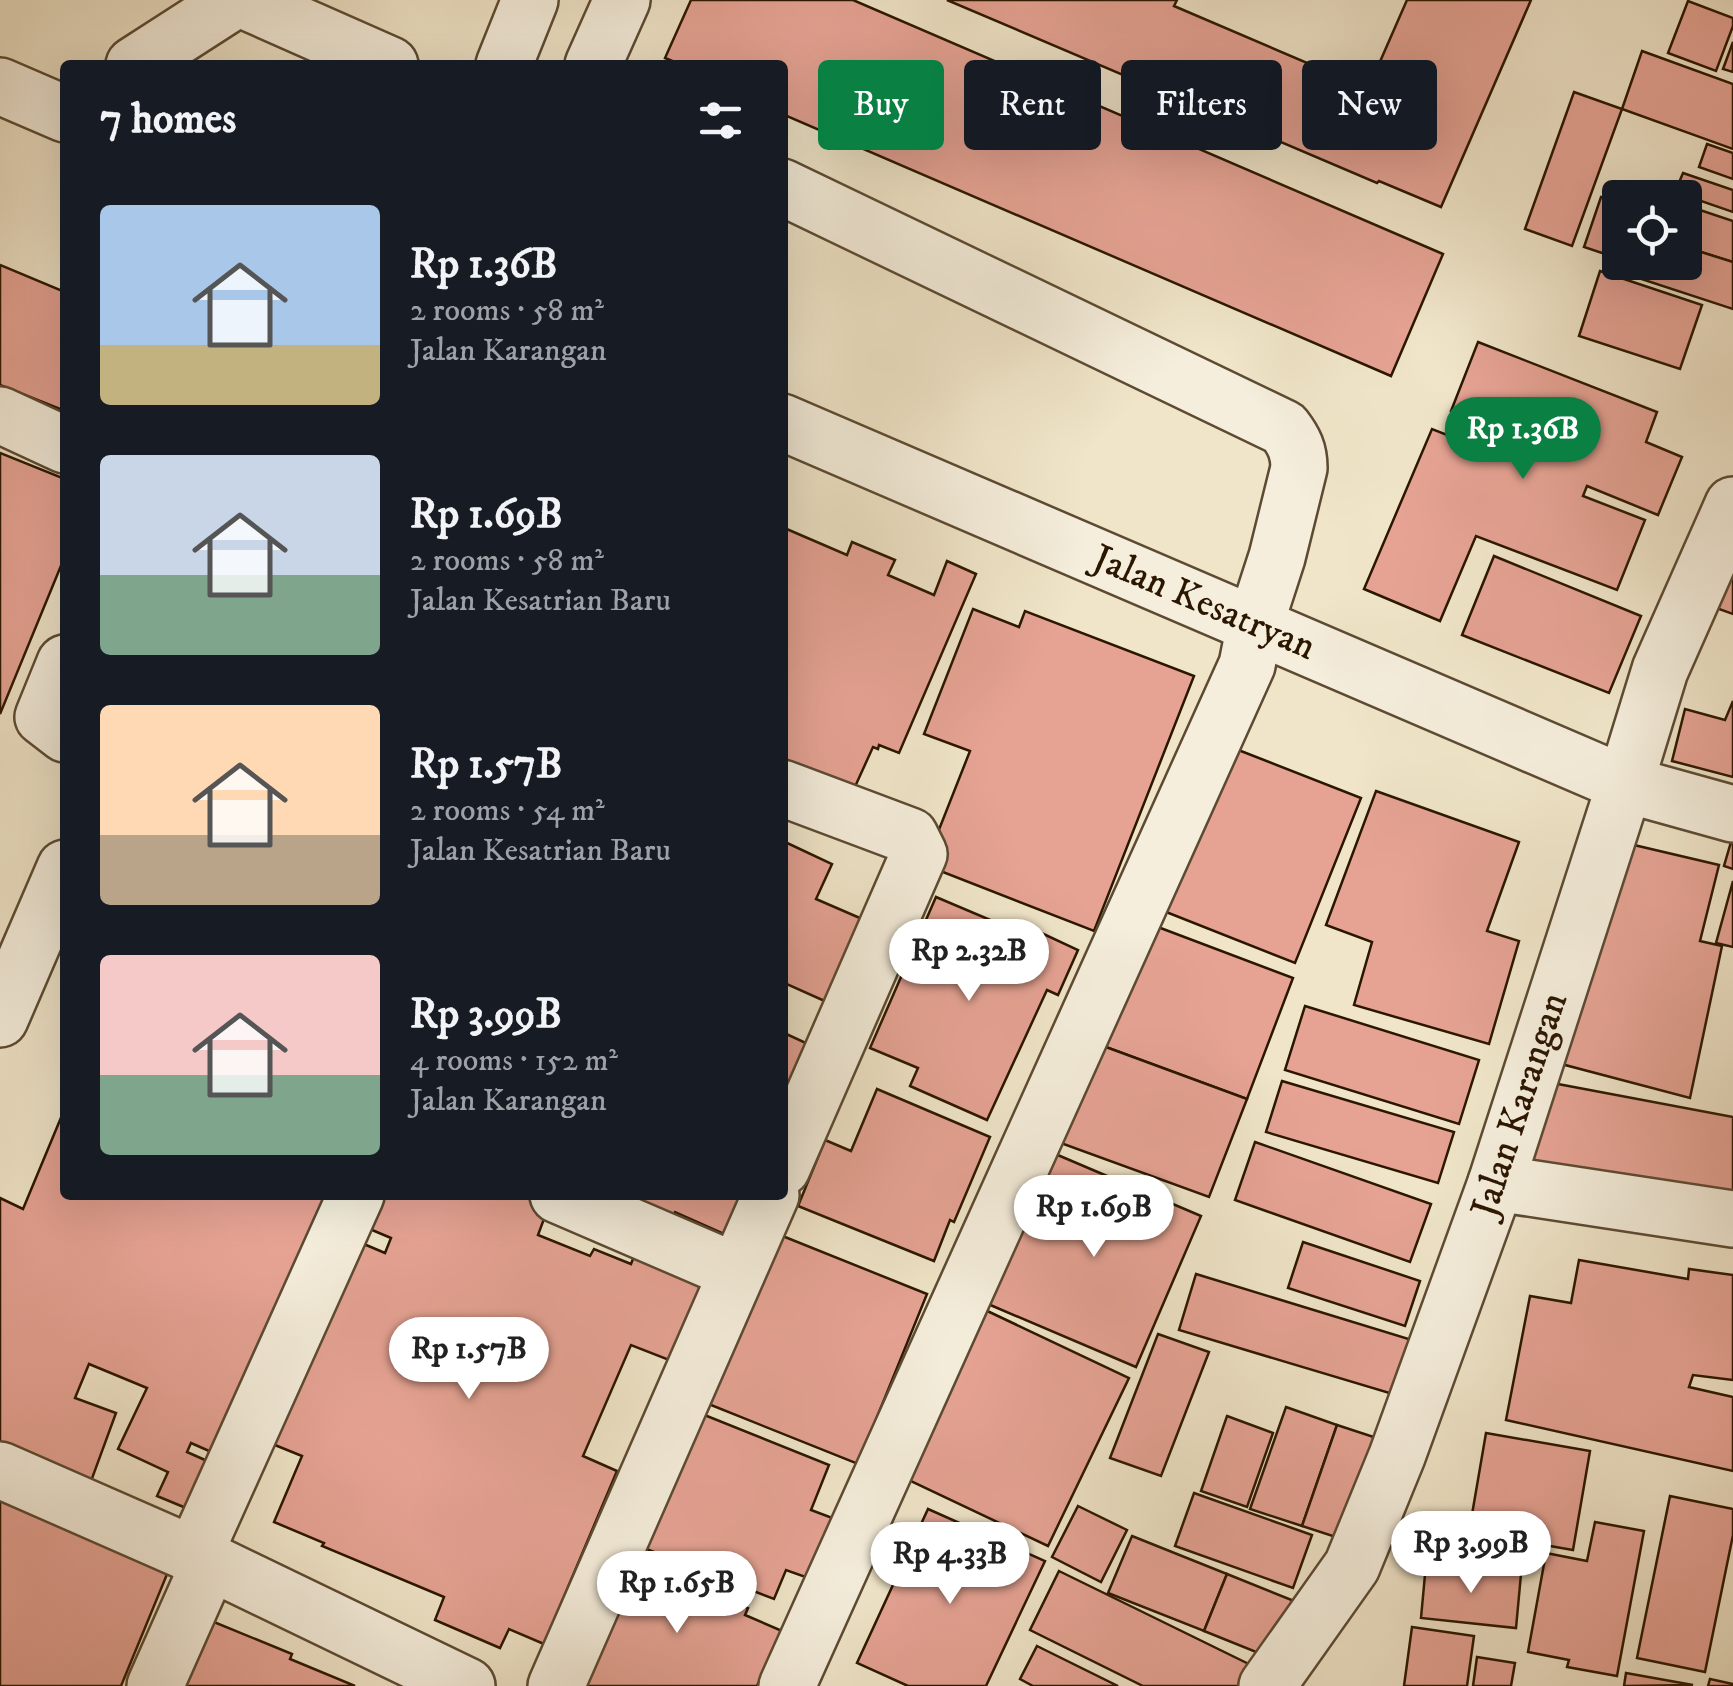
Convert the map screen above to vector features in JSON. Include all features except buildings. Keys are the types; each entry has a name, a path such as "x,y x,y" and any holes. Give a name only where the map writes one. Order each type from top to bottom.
{"street":[{"path":"142,60 239,0 378,60"},
{"path":"506,60 530,0"},
{"path":"595,60 622,0"},
{"path":"0,86 60,110"},
{"path":"787,1686 1247,665 1299,468 1294,441 1284,428 788,189"},
{"path":"0,416 60,443"},
{"name":"Jalan Kesatryan","path":"788,425 1625,784 1733,814"},
{"name":"Jalan Karangan","path":"1285,1681 1352,1566 1398,1456 1496,1183 1660,670 1733,504"},
{"path":"60,675 43,717 60,730"},
{"path":"788,790 910,836 920,854 788,1154"},
{"path":"0,1018 44,975 60,893"},
{"path":"1496,1183 1733,1219"},
{"path":"155,1686 202,1559 354,1200"},
{"path":"570,1200 737,1272"},
{"path":"556,1686 769,1200"},
{"path":"0,1470 202,1559 467,1686"}]}
